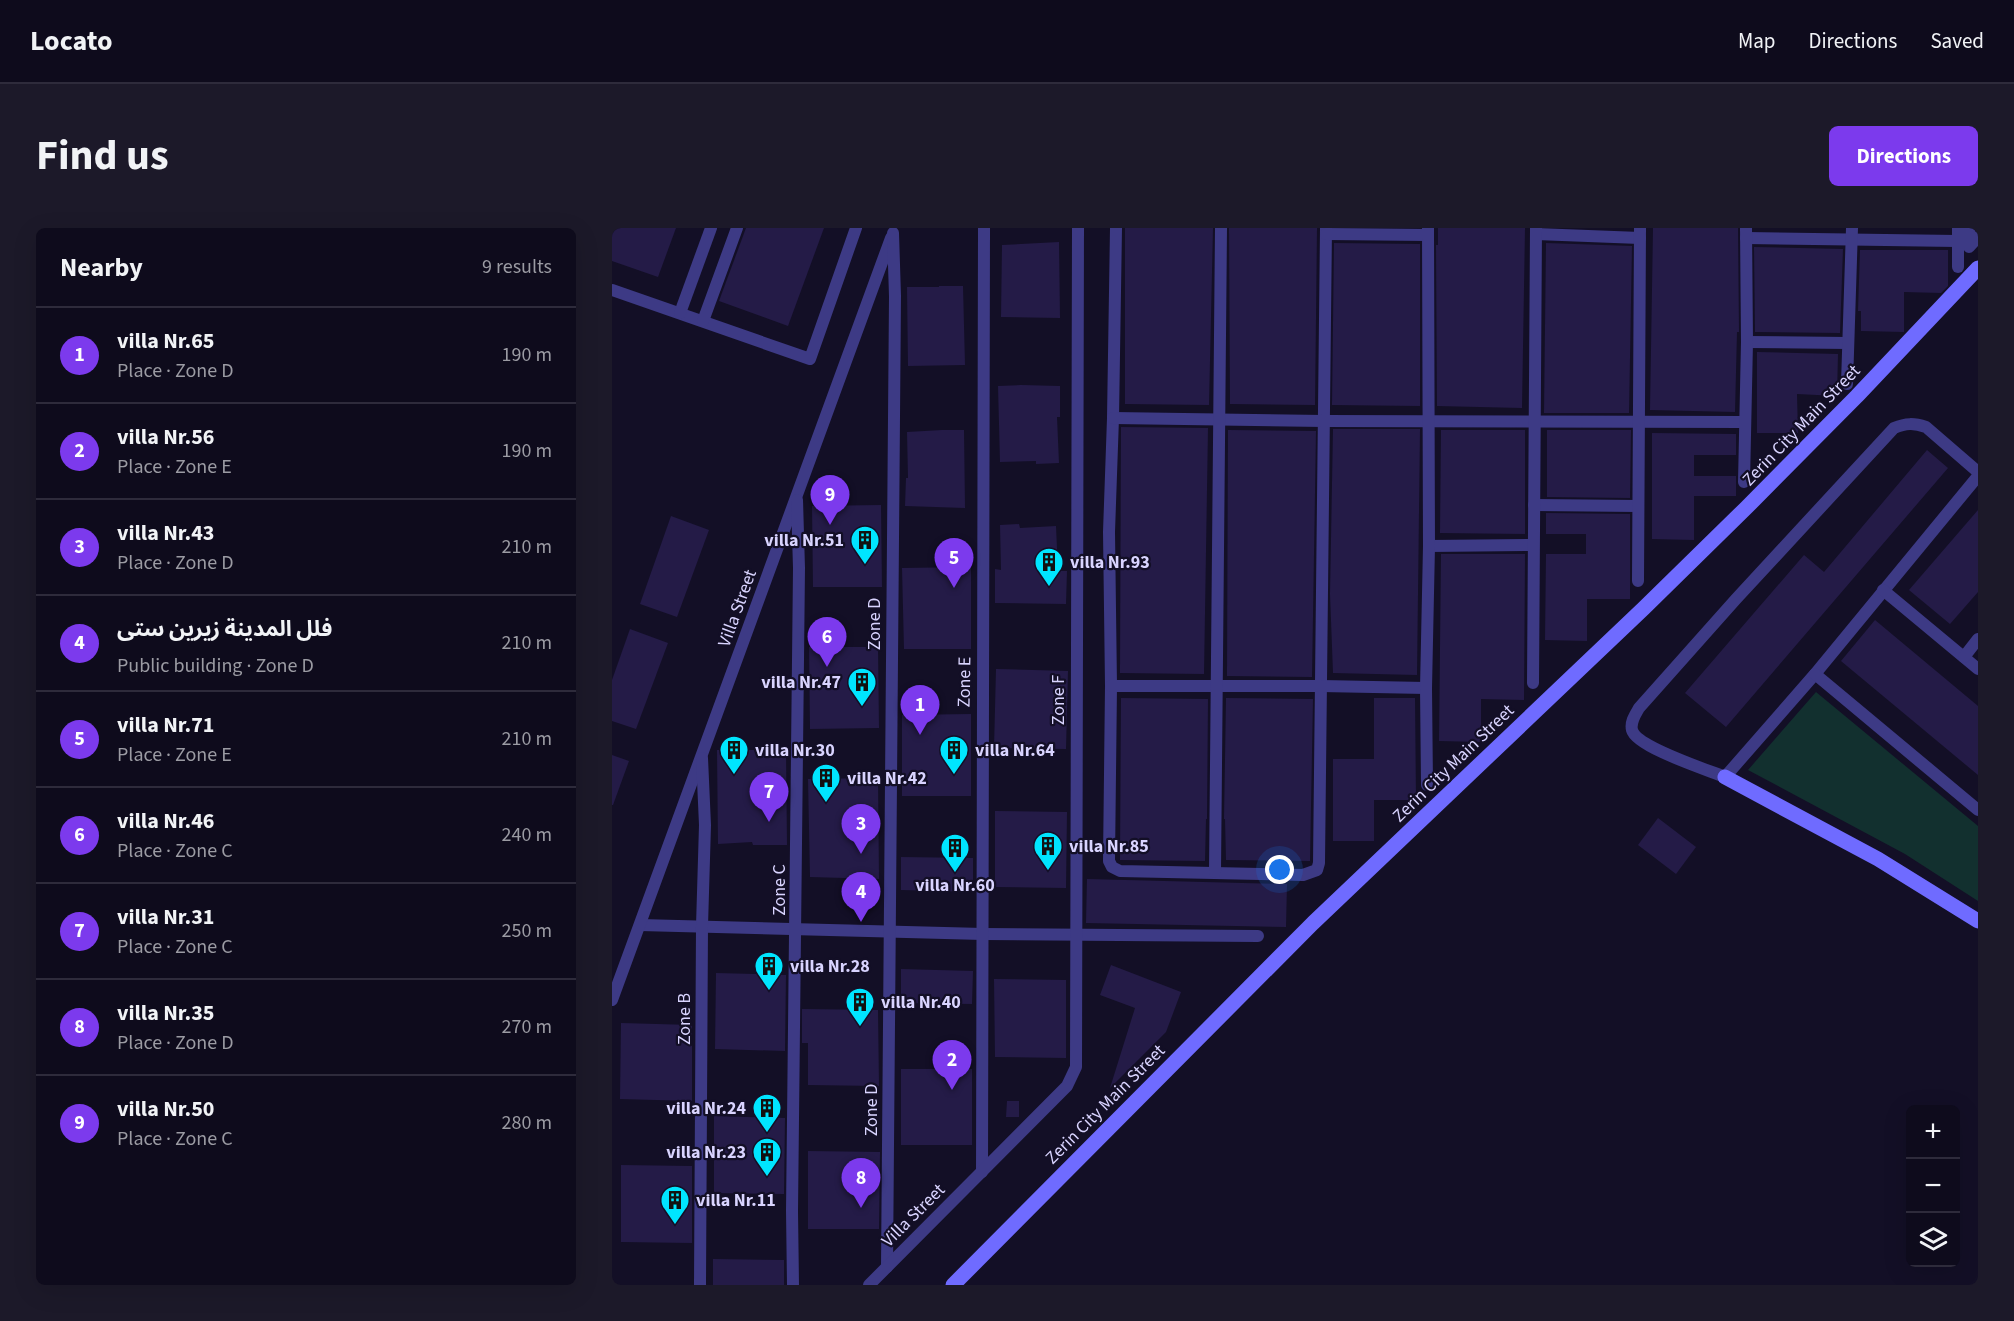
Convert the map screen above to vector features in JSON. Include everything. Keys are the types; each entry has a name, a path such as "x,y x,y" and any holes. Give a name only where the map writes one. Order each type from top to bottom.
{"street":[{"path":"680,313 711,228"},
{"path":"703,321 737,228"},
{"path":"612,290 810,359 856,228"},
{"name":"Zone E","path":"982,1172 984,228"},
{"name":"Zone F","path":"982,1172 1067,1086 1074,1074 1077,1059 1078,228"},
{"path":"1116,228 1109,532 1109,856 1112,867 1120,871 1303,875 1317,870 1319,863 1326,231 1428,231 1430,422 1426,688 1427,785"},
{"path":"1215,872 1221,228"},
{"path":"1969,228 1969,247 1978,237"},
{"name":"Villa Street","path":"612,1000 894,230"},
{"name":"Zone D","path":"887,1266 894,230"},
{"path":"1533,683 1536,231 1640,233 1638,581"},
{"path":"1744,482 1747,342 1746,233 1957,234 1958,267"},
{"path":"1847,384 1852,233"},
{"name":"Zerin City Main Street","path":"953,1285 1313,923 1746,508 1857,396 1978,268"},
{"path":"1747,342 1848,344"},
{"path":"1113,418 1430,422 1745,422"},
{"path":"1978,472 1926,427 1916,423 1894,428 1639,708 1631,728 1635,736 1654,749 1725,777 1878,859 1978,921"},
{"path":"1725,777 1815,674 1978,476"},
{"name":"Zone C","path":"794,1285 792,1211 799,568 797,495"},
{"path":"1534,505 1638,506"},
{"path":"1429,546 1533,545"},
{"path":"1883,590 1978,669"},
{"path":"1964,657 1978,639"},
{"path":"1815,674 1978,810"},
{"path":"1110,686 1426,688"},
{"name":"Zone B","path":"700,1285 705,801 702,754"},
{"path":"640,925 983,934 1258,936"},
{"name":"Villa Street","path":"869,1285 982,1172"}],"green space":[{"path":"1816,692 1978,826 1978,901 1905,854 1748,770"}],"building":[{"path":"612,228 676,228 658,277 612,261"},
{"path":"746,228 824,228 788,326 719,301"},
{"path":"1125,228 1213,228 1209,405 1125,404"},
{"path":"1229,228 1317,228 1315,405 1230,404"},
{"path":"1438,228 1525,228 1522,408 1437,406 1436,245 1438,245"},
{"path":"1653,228 1738,228 1739,332 1737,332 1735,412 1650,410"},
{"path":"1059,242 1060,318 1001,317 1002,245"},
{"path":"1334,243 1420,244 1420,406 1332,405"},
{"path":"1546,243 1632,246 1629,413 1544,413"},
{"path":"1754,247 1843,249 1840,333 1755,332"},
{"path":"1860,250 1948,250 1948,286 1941,293 1904,292 1904,332 1861,331 1861,311 1858,311"},
{"path":"963,286 965,365 908,366 907,287"},
{"path":"1757,352 1838,354 1837,396 1797,394 1798,433 1757,433"},
{"path":"998,386 1060,386 1060,417 1057,417 1059,463 1000,462"},
{"path":"1121,427 1208,428 1204,674 1120,673"},
{"path":"1333,429 1420,429 1417,675 1333,673 1330,594"},
{"path":"964,430 965,508 905,506 906,478 908,478 907,432"},
{"path":"1228,430 1316,431 1312,677 1227,676"},
{"path":"1441,430 1525,430 1525,534 1440,533"},
{"path":"1547,430 1631,430 1630,498 1547,497"},
{"path":"1652,433 1736,434 1736,455 1694,455 1694,476 1736,476 1736,496 1694,496 1694,540 1652,539"},
{"path":"1927,450 1948,468 1726,727 1685,693 1804,555 1824,572"},
{"path":"881,505 882,587 813,587 812,506"},
{"path":"1978,510 1978,592 1950,624 1909,590"},
{"path":"1546,513 1630,514 1630,599 1587,599 1587,641 1545,640 1546,554 1586,554 1586,534 1546,534"},
{"path":"671,516 709,530 677,617 640,604"},
{"path":"1019,524 1020,528 1056,526 1058,571 1067,571 1066,604 995,603 995,569 1001,570 1000,525"},
{"path":"1441,554 1525,554 1524,700 1481,699 1481,742 1439,741"},
{"path":"971,567 971,649 904,649 902,568"},
{"path":"1875,620 1978,706 1978,775 1841,661"},
{"path":"630,629 668,643 636,729 612,721 612,680"},
{"path":"809,647 878,647 879,728 810,729"},
{"path":"996,669 1068,671 1066,749 994,748"},
{"path":"1121,698 1208,699 1205,861 1120,860"},
{"path":"1226,698 1313,699 1310,861 1226,860 1224,819"},
{"path":"1374,698 1415,698 1416,800 1374,800 1374,841 1333,841 1333,759 1374,759"},
{"path":"971,714 971,796 902,796 902,715"},
{"path":"717,750 786,750 787,845 753,845 752,842 718,844"},
{"path":"612,755 629,761 613,805 612,805"},
{"path":"878,778 879,879 810,877 808,779"},
{"path":"995,811 1067,812 1066,888 995,887"},
{"path":"1658,818 1696,847 1676,874 1638,845"},
{"path":"901,857 973,858 973,892 901,890"},
{"path":"1087,879 1287,884 1286,927 1086,923"},
{"path":"1111,965 1181,992 1166,1032 1110,1088 1135,1008 1100,995"},
{"path":"901,969 973,971 972,1004 901,1003"},
{"path":"716,973 786,975 785,1051 715,1049"},
{"path":"994,979 1066,980 1066,1058 995,1057"},
{"path":"802,1009 878,1010 879,1086 808,1085 808,1043 802,1043"},
{"path":"621,1023 692,1025 692,1101 620,1099"},
{"path":"901,1069 972,1069 972,1145 901,1145"},
{"path":"1007,1101 1019,1101 1019,1117 1006,1117"},
{"path":"714,1116 785,1118 784,1194 714,1193"},
{"path":"808,1151 880,1152 879,1229 808,1229"},
{"path":"621,1165 692,1166 692,1243 621,1242"},
{"path":"713,1259 784,1260 784,1285 713,1285"}],"place":[{"name":"villa Nr.50","path":"830,525"},
{"name":"villa Nr.51","path":"865,566"},
{"name":"villa Nr.71","path":"954,588"},
{"name":"villa Nr.93","path":"1049,588"},
{"name":"villa Nr.46","path":"827,667"},
{"name":"villa Nr.47","path":"862,708"},
{"name":"villa Nr.65","path":"920,735"},
{"name":"villa Nr.30","path":"734,776"},
{"name":"villa Nr.64","path":"954,776"},
{"name":"villa Nr.42","path":"826,804"},
{"name":"villa Nr.31","path":"769,822"},
{"name":"villa Nr.43","path":"861,854"},
{"name":"villa Nr.85","path":"1048,872"},
{"name":"villa Nr.60","path":"955,874"},
{"name":"فلل المدينة زیرین ستی","path":"861,922"},
{"name":"villa Nr.28","path":"769,992"},
{"name":"villa Nr.40","path":"860,1028"},
{"name":"villa Nr.56","path":"952,1090"},
{"name":"villa Nr.24","path":"767,1134"},
{"name":"villa Nr.23","path":"767,1178"},
{"name":"villa Nr.35","path":"861,1208"},
{"name":"villa Nr.11","path":"675,1226"}]}
